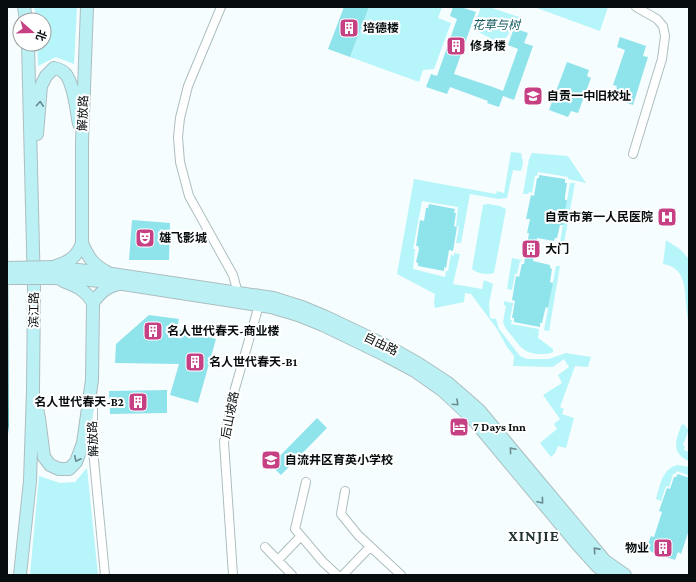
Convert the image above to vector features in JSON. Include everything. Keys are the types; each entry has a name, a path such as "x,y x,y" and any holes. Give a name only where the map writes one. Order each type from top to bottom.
{"main road":[{"name":"解放路","path":"82,243 82,142 87,7"},
{"name":"滨江路","path":"20,575 30,481 33,390 34,289 32,156 28,52"},
{"path":"32,156 38,129 41,86 46,76 54,68 61,70 67,75 82,142"},
{"path":"7,278 52,272 73,259 79,252 82,243"},
{"path":"82,243 90,259 97,267 112,274"},
{"path":"7,268 52,272 84,291 93,303 98,295 104,290 111,286 120,284"},
{"name":"自由路","path":"52,272 112,274 273,298 302,307 326,317 420,364 448,383 479,410 605,561 625,575"},
{"name":"自由路","path":"52,272 80,279 271,307 298,315 323,325 415,371 442,390 472,418 578,545 598,567 610,575"},
{"name":"解放路","path":"92,380 93,303"},
{"path":"33,390 40,418 44,457 50,465 59,469 69,469 76,462 83,444 92,380"}],"street":[{"path":"221,7 188,86 180,118 178,136 180,162 189,196 233,275 238,293"},
{"path":"633,154 662,59 665,36 663,26 657,20 636,7"},
{"name":"后山坡路","path":"233,575 224,442 236,385 259,305"},
{"name":"解放路","path":"92,380 93,450 105,575"},
{"path":"306,482 295,529 323,562 337,575"},
{"path":"345,491 341,514 358,535 401,575"},
{"path":"278,560 301,536"},
{"path":"265,547 292,575"},
{"path":"343,575 370,547"}],"green space":[{"path":"34,7 77,7 74,64 56,57 38,66 37,52 52,52 52,12 35,12"},
{"path":"369,7 442,7 438,18 451,23 434,69 423,70 419,82 350,57"},
{"name":"花草与树","path":"481,7 489,7 519,17 516,28 511,28 501,44 473,29"},
{"path":"534,7 608,7 600,31"},
{"path":"511,152 521,153 523,163 521,171 513,170 507,198 499,199 470,194 461,243 456,243 459,227 456,226 458,207 422,201 413,249 415,249 413,269 445,277 446,271 448,271 451,255 454,256 454,253 460,254 453,284 482,289 484,280 493,284 489,303 490,318 496,319 499,329 520,356 527,359 549,359 566,353 591,357 588,367 575,366 560,407 564,409 562,414 574,418 566,448 558,446 555,453 551,457 540,443 557,429 554,424 560,419 543,395 562,383 558,375 569,367 564,359 553,367 513,366 514,356 497,329 471,294 465,293 464,302 435,308 435,294 397,274 414,179 496,194 497,191 504,193"},
{"path":"532,153 568,156 586,183 568,179 568,177 538,172 537,176 535,176 532,193 529,192 528,194 523,194 529,159"},
{"path":"570,183 575,183 564,243 560,242"},
{"path":"488,204 500,206 506,209 494,273 486,274 472,269 483,205"},
{"path":"666,240 681,250 689,259 689,331 685,290 682,278 675,269 663,264"},
{"path":"512,258 522,261 520,261 517,274 515,274 512,290 507,289"},
{"path":"556,266 560,266 549,331 544,330"},
{"path":"504,301 513,303 510,320 512,320 511,324 539,329 538,338 553,349 553,352 536,354 524,350 521,347 508,331 503,322 506,306 504,305"},
{"path":"682,424 689,429 683,445 685,446 684,450 689,452 689,461 679,454 676,445"},
{"path":"678,465 689,467 689,478 687,478 688,475 677,471 673,474 669,487 666,486 661,501 656,499 662,478 668,470"},
{"path":"87,468 98,575 30,575 39,476 60,483 75,482"}],"shaded area":[{"path":"7,34 9,426 7,442"}],"building":[{"name":"培德楼","path":"344,7 369,7 350,57 328,49"},
{"path":"453,7 461,7 476,12 454,74 503,91 518,49 508,45 514,28 528,33 524,43 533,46 514,100 503,96 499,107 487,103 488,101 450,87 447,94 426,87 431,74 437,76 457,19 450,16"},
{"path":"620,37 646,46 643,56 648,57 633,105 613,98 617,86 613,85 625,50 617,47"},
{"path":"567,62 589,70 587,76 591,78 578,113 571,111 568,117 549,110"},
{"path":"539,175 565,179 565,183 567,183 565,200 567,200 563,225 560,225 557,238 555,238 554,241 537,238 533,261 550,265 550,268 552,269 550,282 553,283 548,308 546,307 540,327 514,322 514,318 512,318 515,301 512,300 516,276 519,277 522,264 524,264 529,233 527,233 530,219 526,219 531,195 534,196 537,178 539,178"},
{"path":"429,204 455,209 454,213 456,213 454,226 457,227 453,251 449,250 446,268 444,267 444,271 418,266 418,263 416,262 419,249 418,246 416,246 420,220 424,221 426,208 428,208"},
{"path":"132,220 170,223 169,260 129,260"},
{"path":"149,315 179,319 177,329 216,339 198,403 170,395 179,364 115,363 116,344"},
{"name":"名人世代春天-B2","path":"167,390 167,413 110,414 109,391"},
{"path":"317,418 327,428 281,475 271,465"},
{"path":"678,474 689,478 689,530 681,554 678,552 675,560 646,550 651,536 654,537 662,512 659,511 667,488 670,489 674,477"}],"place":[{"name":"培德楼","path":"349,28"},
{"name":"修身楼","path":"456,46"},
{"name":"自贡一中旧校址","path":"533,96"},
{"name":"自贡市第一人民医院","path":"667,217"},
{"name":"雄飞影城","path":"145,238"},
{"name":"大门","path":"531,249"},
{"name":"名人世代春天-商业楼","path":"153,331"},
{"name":"名人世代春天-B1","path":"195,362"},
{"name":"名人世代春天-B2","path":"138,402"},
{"name":"7 Days Inn","path":"459,427"},
{"name":"自流井区育英小学校","path":"271,460"},
{"name":"物业","path":"663,548"}],"district":[{"name":"XINJIE","path":"534,535"}]}
